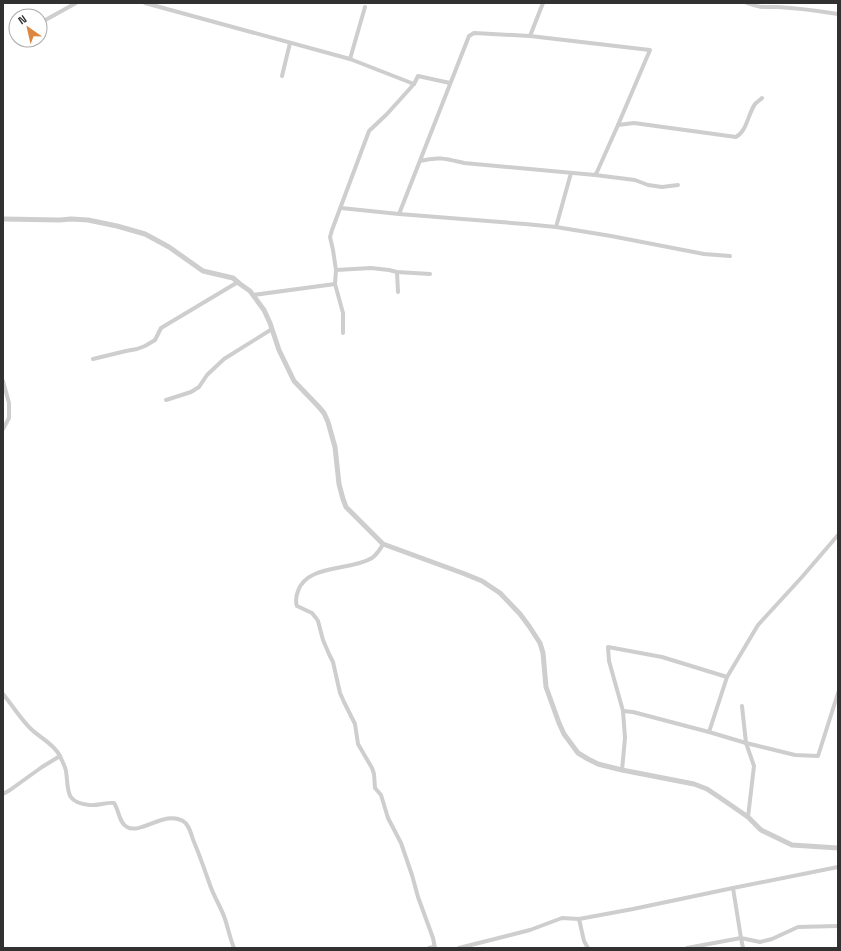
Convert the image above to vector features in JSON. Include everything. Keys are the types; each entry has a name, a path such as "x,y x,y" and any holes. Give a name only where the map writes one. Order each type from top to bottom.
{"street":[{"path":"48,19 76,3"},
{"path":"145,3 350,59 414,84"},
{"path":"530,36 543,3"},
{"path":"747,3 766,8 778,7 838,14"},
{"path":"350,59 365,7"},
{"path":"399,214 469,36 474,33 530,36 650,50 595,175"},
{"path":"282,76 290,42"},
{"path":"343,333 343,312 335,284 336,270 330,237 369,131 387,114 414,84 418,76 450,83"},
{"path":"618,125 634,123 736,137 740,135 756,104 762,98"},
{"path":"420,161 431,158 445,158 464,163 635,180 648,185 662,187 678,185"},
{"path":"556,227 570,173"},
{"path":"341,208 556,227 704,254 730,256"},
{"path":"3,219 88,220 117,226 146,234 169,247 203,271 233,278 250,291 264,310 279,350 294,381 324,413 335,447 339,484 346,507 383,544 482,581 500,593 520,614 540,643 543,653 546,687 564,734 578,753 598,764 694,784 707,789 748,817 762,830 792,845 838,848"},
{"path":"336,270 371,268 397,272 430,274"},
{"path":"397,272 398,292"},
{"path":"92,359 146,346 155,340 161,328 238,282"},
{"path":"253,295 335,284"},
{"path":"166,400 191,392 199,387 207,375 224,359 272,329"},
{"path":"3,381 9,403 9,418 3,429"},
{"path":"709,732 727,676 758,625 802,578 838,535"},
{"path":"383,544 379,552 372,558 323,571 308,578 300,584 295,602 297,606 312,613 318,621 323,640 333,662 340,693 355,724 358,744 372,768 375,788 381,795 388,818 401,843 418,898 434,938 435,948 429,948"},
{"path":"622,770 625,738 622,712 609,662 608,647 662,657 727,676"},
{"path":"622,712 633,712 795,755 818,756 838,693"},
{"path":"3,694 23,721 57,750 66,769 68,791 72,799 78,803 90,805 114,804 117,807 120,817 127,828 135,829 168,818 182,820 186,824 190,830 210,887 225,919 234,948"},
{"path":"742,706 746,743 754,766 748,817"},
{"path":"3,794 60,756"},
{"path":"459,948 530,930 562,918 578,918 633,909 838,867"},
{"path":"733,888 743,948"},
{"path":"578,918 584,941 588,948"},
{"path":"687,948 741,938 760,942 772,939 798,927 838,926"}]}
